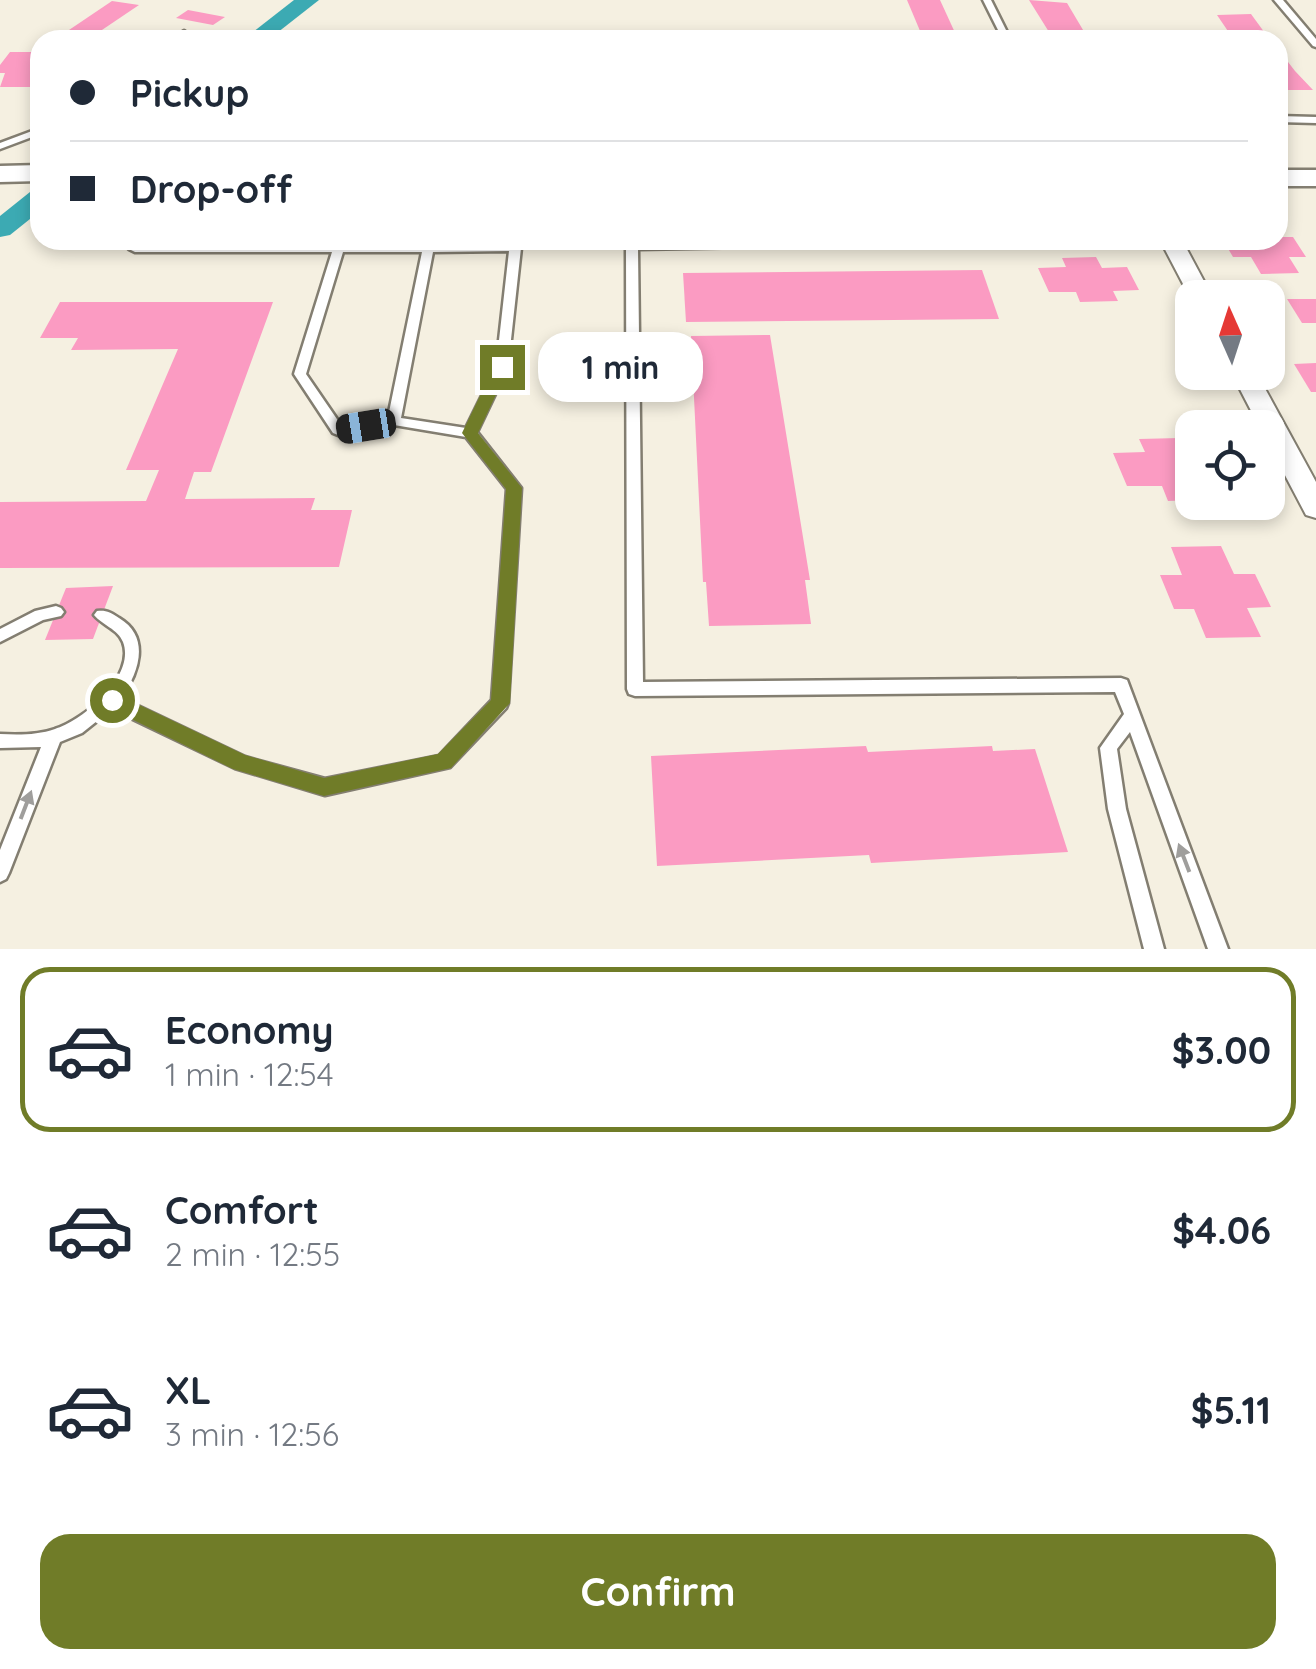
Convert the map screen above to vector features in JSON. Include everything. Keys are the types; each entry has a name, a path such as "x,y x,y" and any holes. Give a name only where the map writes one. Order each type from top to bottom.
{"street":[{"path":"1288,178 1316,178"},
{"path":"1176,250 1192,280"},
{"path":"1253,390 1316,508"}],"lane":[{"path":"988,0 1002,30"},
{"path":"1278,0 1316,44"},
{"path":"1288,120 1316,120"},
{"path":"0,146 30,135"},
{"path":"112,700 240,763 324,787 444,762 500,703 514,488 470,433 394,421 338,430 300,374 338,250"},
{"path":"394,421 428,250"},
{"path":"470,433 502,367 515,250"},
{"path":"632,250 636,688 1121,685 1218,949"},
{"path":"0,636 40,615 56,612"},
{"path":"0,741 22,743 53,738 75,728 112,700 128,678 133,655 128,635 116,620 102,615"},
{"path":"1131,716 1108,748 1117,809 1154,949"},
{"path":"0,873 53,738"}],"building":[{"path":"907,0 940,0 954,30 920,30"},
{"path":"1029,0 1067,3 1083,30 1048,30"},
{"path":"112,1 139,5 102,30 69,30"},
{"path":"188,10 225,17 213,25 176,18"},
{"path":"1251,14 1263,30 1227,30 1217,15"},
{"path":"10,52 30,52 30,87 0,87 5,73 0,73 0,65"},
{"path":"1288,62 1295,71 1313,90 1288,90"},
{"path":"1288,237 1293,237 1306,257 1289,257 1299,273 1261,274 1251,257 1233,257 1229,250 1288,250"},
{"path":"1096,257 1102,268 1127,267 1139,290 1113,291 1118,301 1080,302 1076,292 1049,292 1038,268 1066,267 1062,258"},
{"path":"982,270 999,319 686,322 683,273"},
{"path":"1287,299 1316,299 1316,323 1302,323"},
{"path":"60,302 273,302 211,472 194,472 185,499 315,498 311,510 352,510 339,567 0,568 0,502 146,501 159,470 126,470 178,349 71,350 78,338 40,338"},
{"path":"770,335 810,580 805,580 811,624 709,626 703,582 691,336"},
{"path":"1316,363 1316,392 1311,392 1294,364"},
{"path":"1175,438 1175,501 1168,501 1162,486 1127,486 1113,453 1145,452 1139,439"},
{"path":"1221,546 1234,574 1255,574 1271,607 1247,608 1261,637 1206,638 1194,609 1174,609 1160,575 1182,575 1171,547"},
{"path":"113,586 93,639 45,640 66,588"},
{"path":"866,746 868,752 992,746 993,751 1035,749 1068,852 871,863 869,855 657,866 651,756"}],"waterway":[{"path":"268,30 308,0"},
{"path":"0,229 30,206"}],"route":[{"path":"112,700 240,763 324,787 444,762 500,703 514,488 470,433 502,367"}]}
